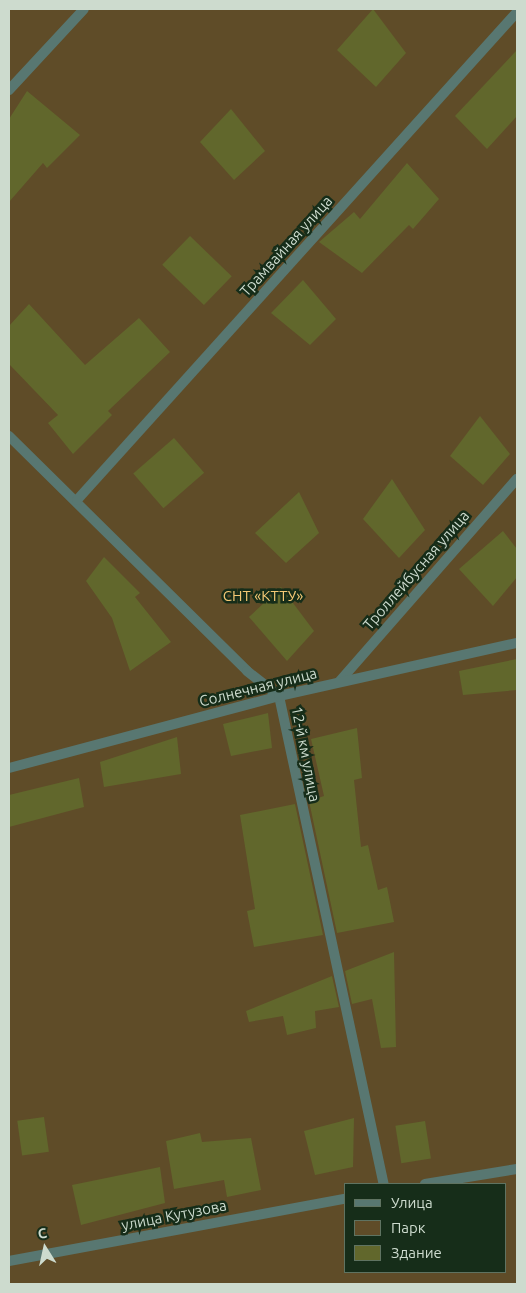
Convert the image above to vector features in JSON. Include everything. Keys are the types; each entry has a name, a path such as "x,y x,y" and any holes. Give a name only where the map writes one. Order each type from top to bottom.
{"street":[{"path":"9,90 84,9"},
{"name":"Трамвайная улица","path":"77,500 517,12"},
{"name":"12-й км улица","path":"9,436 77,500 247,671 279,696 384,1183"},
{"name":"Троллейбусная улица","path":"339,682 517,479"},
{"name":"Солнечная улица","path":"9,768 279,696 517,643"},
{"path":"431,1183 517,1168"},
{"name":"улица Кутузова","path":"9,1261 344,1199"}],"green space":[{"name":"СНТ «КТТУ»","path":"9,9 517,9 517,1284 9,1284"}],"building":[{"path":"373,9 406,53 376,87 337,50"},
{"path":"517,50 517,116 487,149 455,116"},
{"path":"27,91 80,135 47,168 43,163 9,202 9,119"},
{"path":"231,109 265,151 234,180 200,142"},
{"path":"407,163 439,199 413,229 409,225 362,273 319,242 354,212 360,219"},
{"path":"190,236 232,276 204,305 162,265"},
{"path":"303,280 336,319 310,345 271,313"},
{"path":"29,304 85,365 139,318 170,352 108,411 112,415 73,454 48,423 58,415 9,364 9,326"},
{"path":"480,416 510,454 483,485 450,456"},
{"path":"174,438 204,473 163,508 133,473"},
{"path":"392,479 425,530 399,558 363,519"},
{"path":"299,492 319,533 286,563 255,533"},
{"path":"503,531 517,549 517,577 493,606 459,569"},
{"path":"104,557 140,593 135,597 171,642 130,671 112,618 86,581"},
{"path":"281,587 314,631 287,661 249,617"},
{"path":"517,659 517,690 463,695 459,671"},
{"path":"268,713 272,748 231,756 223,724"},
{"path":"357,728 362,778 354,780 361,847 368,845 378,890 387,887 394,922 337,933 309,801 324,796 311,739"},
{"path":"177,737 181,774 104,787 100,762"},
{"path":"79,778 84,807 9,827 9,795"},
{"path":"295,804 323,935 254,947 247,911 255,909 240,815"},
{"path":"394,952 396,1047 381,1048 372,999 352,1004 345,971"},
{"path":"332,976 339,1007 315,1011 316,1028 287,1035 283,1016 249,1022 246,1011"},
{"path":"44,1117 49,1152 22,1155 17,1121"},
{"path":"354,1118 353,1167 315,1175 304,1131"},
{"path":"425,1121 431,1159 401,1163 395,1126"},
{"path":"200,1133 202,1142 251,1138 261,1190 227,1197 224,1180 174,1189 166,1141"},
{"path":"160,1167 165,1203 81,1225 72,1185"}]}
